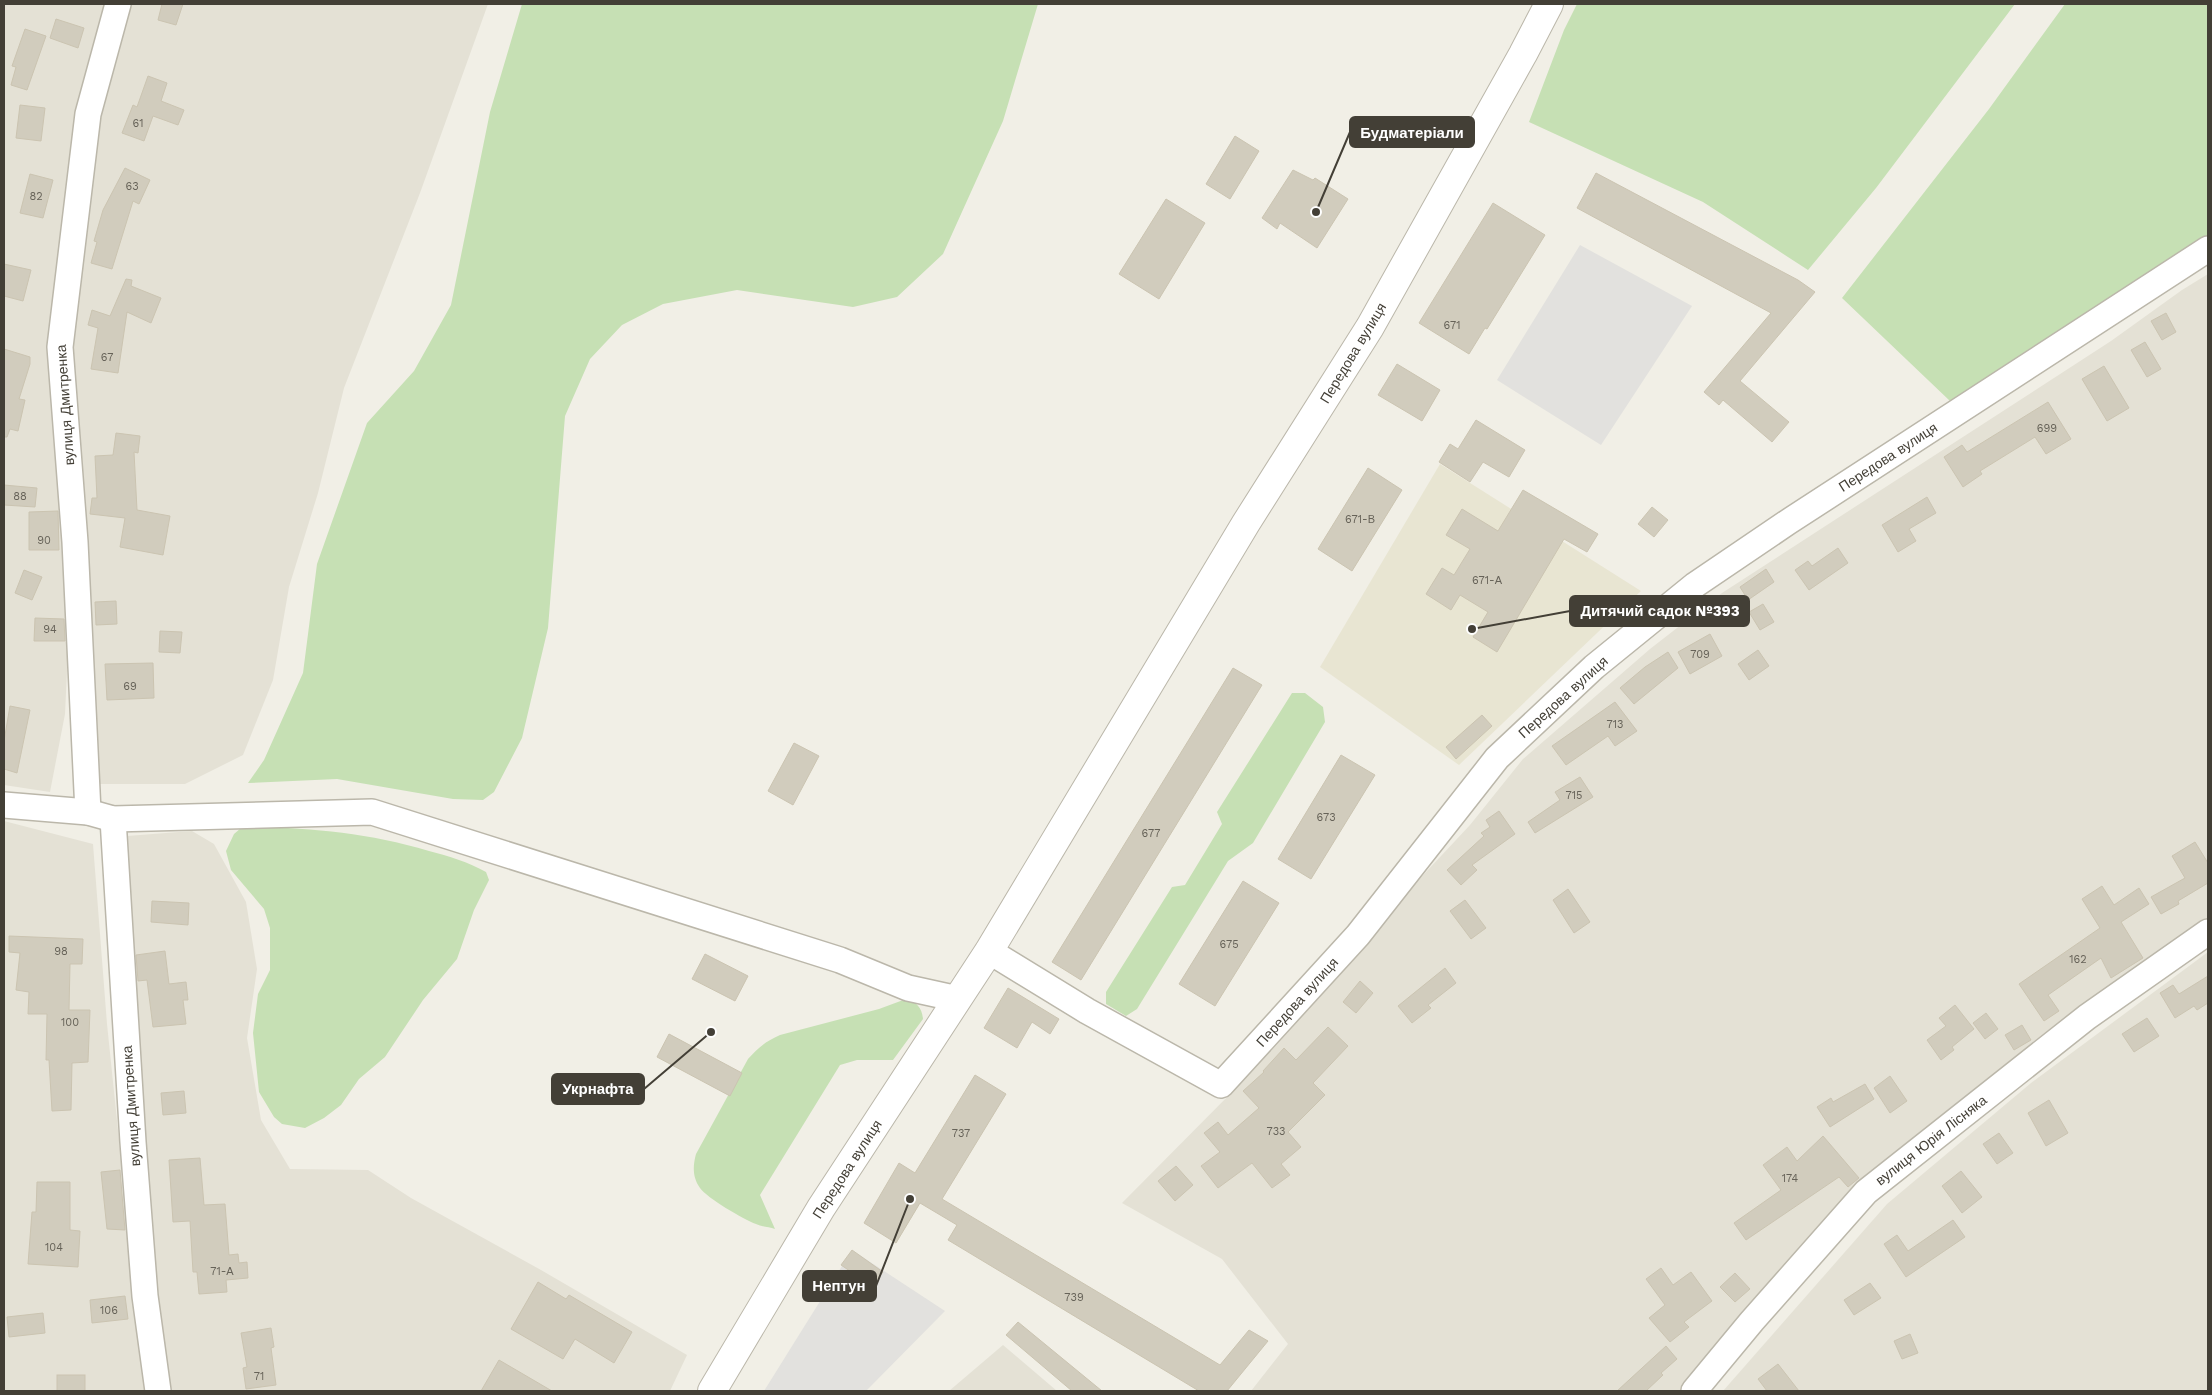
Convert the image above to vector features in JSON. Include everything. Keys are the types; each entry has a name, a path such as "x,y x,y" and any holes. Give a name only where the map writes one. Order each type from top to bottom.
{"street":[{"name":"вулиця Дмитренка","path":"88,812 75,542 60,347 88,114 118,4"},
{"name":"Передова вулиця","path":"712,1391 822,1208 989,951 1246,523 1370,327 1549,4"},
{"name":"Передова вулиця","path":"989,951 1087,1011 1221,1085 1358,935 1497,758 1594,667 1695,585 1780,527 2208,249"},
{"path":"4,805 88,812 113,819 372,812 832,957 908,988 958,999"},
{"name":"вулиця Дмитренка","path":"113,819 132,1142 145,1296 158,1391"},
{"name":"вулиця Юрія Лісняка","path":"1694,1391 1752,1321 1866,1192 2087,1017 2208,932"}],"shaded area":[{"path":"4,4 104,4 79,125 64,237 69,629 65,714 50,792 4,785"},
{"path":"129,4 488,4 420,193 344,388 318,493 289,587 273,680 243,755 185,784 97,784 73,350 100,121 113,60"},
{"path":"1580,245 1692,306 1601,445 1497,380"},
{"path":"2208,274 2208,920 1890,1162 1832,1211 1681,1391 1251,1391 1288,1344 1222,1259 1122,1203 1239,1085 1361,952 1412,887 1470,825 1523,759 1650,649 1722,593 2111,341 2182,290"},
{"path":"1440,464 1641,591 1459,765 1320,667"},
{"path":"4,821 93,844 107,1024 124,1188 149,1391 4,1391"},
{"path":"192,831 214,844 246,902 257,969 247,1038 261,1120 290,1169 368,1170 411,1198 541,1270 687,1355 670,1391 170,1391 161,1323 131,999 127,836"},
{"path":"2208,952 2208,1391 1723,1391 1887,1204 2031,1083"},
{"path":"852,1250 945,1311 866,1391 764,1391"},
{"path":"1003,1345 1057,1391 949,1391"}],"green space":[{"path":"522,4 1038,4 1003,121 943,254 897,297 853,307 737,290 663,304 622,325 590,359 565,416 548,628 522,738 494,792 483,800 453,799 337,779 248,783 264,760 303,673 317,564 367,423 414,371 451,305 490,112"},
{"path":"1577,4 2015,4 1876,188 1808,270 1703,202 1529,122 1564,30"},
{"path":"2065,4 2208,4 2208,240 1982,384 1950,401 1842,298 1989,109"},
{"path":"1292,693 1305,693 1323,707 1325,722 1253,843 1228,861 1137,1009 1126,1016 1106,1004 1106,992 1172,887 1185,885 1222,824 1217,812"},
{"path":"241,828 319,830 385,840 465,862 486,872 489,880 474,910 457,959 423,1000 385,1057 359,1079 341,1105 324,1118 305,1128 282,1124 274,1117 259,1092 253,1033 258,994 270,970 270,928 264,909 231,870 226,851 234,834"},
{"path":"906,999 918,1006 923,1019 893,1060 857,1060 840,1065 760,1195 775,1229 758,1225 743,1218 717,1202 700,1188 694,1175 696,1154 748,1059 755,1051 766,1042 780,1035 879,1009"}],"building":[{"path":"162,4 183,4 176,25 158,20"},
{"path":"56,19 84,28 78,48 50,38"},
{"path":"25,29 46,36 27,90 11,85 16,67 12,66"},
{"path":"148,76 167,83 161,101 184,110 178,125 153,116 144,141 122,133 133,105 137,107"},
{"path":"20,105 45,108 41,141 16,138"},
{"path":"1235,136 1259,151 1230,199 1206,184"},
{"path":"125,168 150,180 139,204 133,201 112,269 91,263 97,242 94,241 103,210"},
{"path":"1293,170 1313,180 1315,178 1348,199 1317,248 1280,223 1277,229 1262,218"},
{"path":"1596,173 1798,280 1815,292 1740,381 1789,422 1772,442 1723,400 1719,405 1704,392 1771,313 1577,208"},
{"path":"30,174 53,180 43,218 20,213"},
{"path":"1166,199 1205,223 1159,299 1119,274"},
{"path":"1493,203 1545,235 1487,329 1485,328 1469,354 1419,323"},
{"path":"4,264 31,270 23,301 4,296"},
{"path":"126,279 132,280 131,286 161,298 151,323 127,312 118,373 91,369 98,328 88,325 92,310 110,316"},
{"path":"2166,313 2176,332 2162,340 2151,321"},
{"path":"2145,342 2161,369 2147,377 2131,350"},
{"path":"4,349 30,357 30,364 19,399 25,400 18,431 10,429 7,437 4,437"},
{"path":"1397,364 1440,390 1422,421 1378,395"},
{"path":"2104,366 2129,408 2107,421 2082,379"},
{"path":"2048,402 2071,439 2046,454 2035,437 1980,471 1982,474 1963,487 1944,457 1962,445 1967,452"},
{"path":"1476,420 1525,450 1509,477 1483,462 1470,482 1439,462 1450,444 1458,449"},
{"path":"116,433 140,436 138,453 134,452 137,510 170,516 163,555 120,547 125,518 90,514 92,498 97,498 95,456 113,455"},
{"path":"1368,468 1402,490 1352,571 1318,549"},
{"path":"4,485 37,488 35,507 4,505"},
{"path":"1523,490 1598,534 1587,552 1564,539 1497,652 1473,637 1488,612 1460,595 1451,610 1426,594 1442,568 1454,575 1470,549 1446,535 1462,509 1498,531"},
{"path":"1927,497 1936,513 1909,529 1916,541 1898,552 1882,525"},
{"path":"1652,507 1668,520 1654,537 1638,524"},
{"path":"58,511 59,550 29,550 29,512"},
{"path":"1838,548 1848,563 1809,590 1795,570 1808,561 1812,566"},
{"path":"1766,569 1774,582 1748,600 1740,587"},
{"path":"24,570 42,577 32,600 15,593"},
{"path":"116,601 117,624 96,625 95,602"},
{"path":"1763,604 1774,622 1760,630 1749,612"},
{"path":"35,618 64,619 65,641 34,641"},
{"path":"160,631 182,632 180,653 159,652"},
{"path":"1710,634 1722,656 1690,674 1678,652"},
{"path":"1758,650 1769,666 1749,680 1738,664"},
{"path":"1668,652 1678,668 1634,704 1620,688 1645,667"},
{"path":"153,663 154,698 107,700 105,664"},
{"path":"1233,668 1262,685 1081,980 1052,962"},
{"path":"1615,702 1637,731 1615,746 1608,736 1566,765 1552,746"},
{"path":"10,706 30,710 17,773 4,769 4,741"},
{"path":"1482,715 1492,726 1456,759 1446,747"},
{"path":"794,743 819,756 793,805 768,791"},
{"path":"1341,755 1375,775 1311,879 1278,859"},
{"path":"1580,777 1593,797 1535,833 1528,822 1560,800 1555,792"},
{"path":"1499,811 1515,834 1472,865 1477,870 1461,885 1447,870 1484,836 1481,833 1490,827 1486,820"},
{"path":"2195,842 2208,863 2208,883 2178,901 2179,904 2161,914 2151,897 2185,878 2172,856"},
{"path":"1243,881 1279,903 1215,1006 1179,984"},
{"path":"2102,886 2114,905 2139,888 2149,904 2121,922 2143,958 2111,978 2101,958 2048,995 2059,1011 2044,1021 2019,984 2100,928 2082,899"},
{"path":"1568,889 1590,922 1574,933 1553,900"},
{"path":"1465,900 1486,928 1471,939 1450,911"},
{"path":"152,901 189,903 188,925 151,922"},
{"path":"9,936 83,939 82,964 70,964 69,1010 90,1010 88,1062 72,1063 71,1110 52,1111 49,1060 46,1060 47,1014 28,1014 29,992 16,990 20,953 9,952"},
{"path":"165,951 169,984 186,982 188,1000 183,1000 186,1024 153,1027 147,980 138,981 136,955"},
{"path":"705,954 748,976 735,1001 692,979"},
{"path":"1445,968 1456,983 1428,1005 1431,1008 1412,1023 1398,1006"},
{"path":"2208,976 2208,1003 2197,1010 2194,1006 2175,1018 2160,993 2173,985 2179,994"},
{"path":"1360,981 1373,993 1356,1013 1343,1002"},
{"path":"1008,988 1059,1019 1050,1034 1032,1022 1017,1048 984,1028"},
{"path":"1955,1005 1974,1029 1952,1047 1954,1050 1941,1060 1927,1040 1946,1026 1939,1018"},
{"path":"1986,1013 1998,1029 1985,1039 1973,1023"},
{"path":"2147,1018 2159,1036 2134,1052 2122,1034"},
{"path":"2022,1025 2031,1040 2014,1050 2005,1035"},
{"path":"1328,1027 1348,1046 1313,1083 1325,1095 1288,1132 1301,1147 1281,1164 1290,1175 1272,1188 1252,1163 1218,1188 1201,1166 1220,1152 1204,1133 1218,1122 1228,1135 1259,1108 1243,1091 1264,1072 1284,1048 1296,1060"},
{"path":"669,1034 742,1073 730,1096 657,1057"},
{"path":"975,1075 1006,1094 942,1199 1220,1365 1249,1330 1268,1341 1227,1391 1199,1391 948,1240 957,1225 920,1203 896,1243 864,1223 899,1163 915,1173"},
{"path":"1890,1076 1907,1101 1890,1113 1874,1088"},
{"path":"1865,1084 1874,1099 1830,1127 1817,1107 1831,1098 1833,1102"},
{"path":"184,1091 186,1113 163,1115 161,1093"},
{"path":"2049,1100 2068,1133 2046,1146 2028,1113"},
{"path":"1999,1133 2013,1153 1997,1164 1983,1144"},
{"path":"1823,1136 1859,1178 1848,1187 1839,1177 1746,1240 1734,1223 1781,1190 1763,1165 1787,1147 1797,1161"},
{"path":"200,1158 204,1205 225,1204 229,1255 238,1254 239,1263 247,1262 248,1278 226,1280 227,1292 199,1294 197,1272 193,1272 190,1221 173,1222 169,1160"},
{"path":"1176,1166 1193,1185 1175,1201 1158,1181"},
{"path":"120,1170 125,1230 107,1229 101,1172"},
{"path":"1961,1171 1982,1197 1962,1213 1942,1186"},
{"path":"37,1182 70,1182 70,1230 80,1231 78,1267 28,1264 32,1212 36,1212"},
{"path":"1953,1220 1965,1237 1906,1277 1884,1244 1897,1235 1908,1251"},
{"path":"852,1250 883,1272 872,1286 841,1265"},
{"path":"1661,1268 1673,1285 1691,1272 1712,1301 1684,1322 1689,1327 1670,1342 1649,1318 1665,1305 1646,1279"},
{"path":"1735,1273 1750,1289 1735,1302 1720,1287"},
{"path":"538,1282 566,1299 569,1295 632,1332 614,1363 575,1339 563,1359 511,1329"},
{"path":"1870,1283 1881,1298 1854,1315 1844,1300"},
{"path":"125,1296 128,1319 92,1323 90,1300"},
{"path":"43,1313 45,1333 9,1337 7,1317"},
{"path":"1018,1322 1102,1391 1072,1391 1006,1335"},
{"path":"271,1328 274,1347 271,1348 276,1385 246,1389 243,1368 247,1367 241,1333"},
{"path":"1910,1334 1918,1353 1902,1359 1894,1341"},
{"path":"1666,1346 1677,1359 1661,1373 1663,1375 1646,1391 1617,1391"},
{"path":"499,1360 552,1391 481,1391"},
{"path":"1778,1364 1799,1391 1767,1391 1758,1379"},
{"path":"57,1375 85,1375 85,1391 57,1391"}],"place":[{"name":"Будматеріали","path":"1316,212"},
{"name":"Дитячий садок №393","path":"1472,629"},
{"name":"Укрнафта","path":"711,1032"},
{"name":"Нептун","path":"910,1199"}]}
